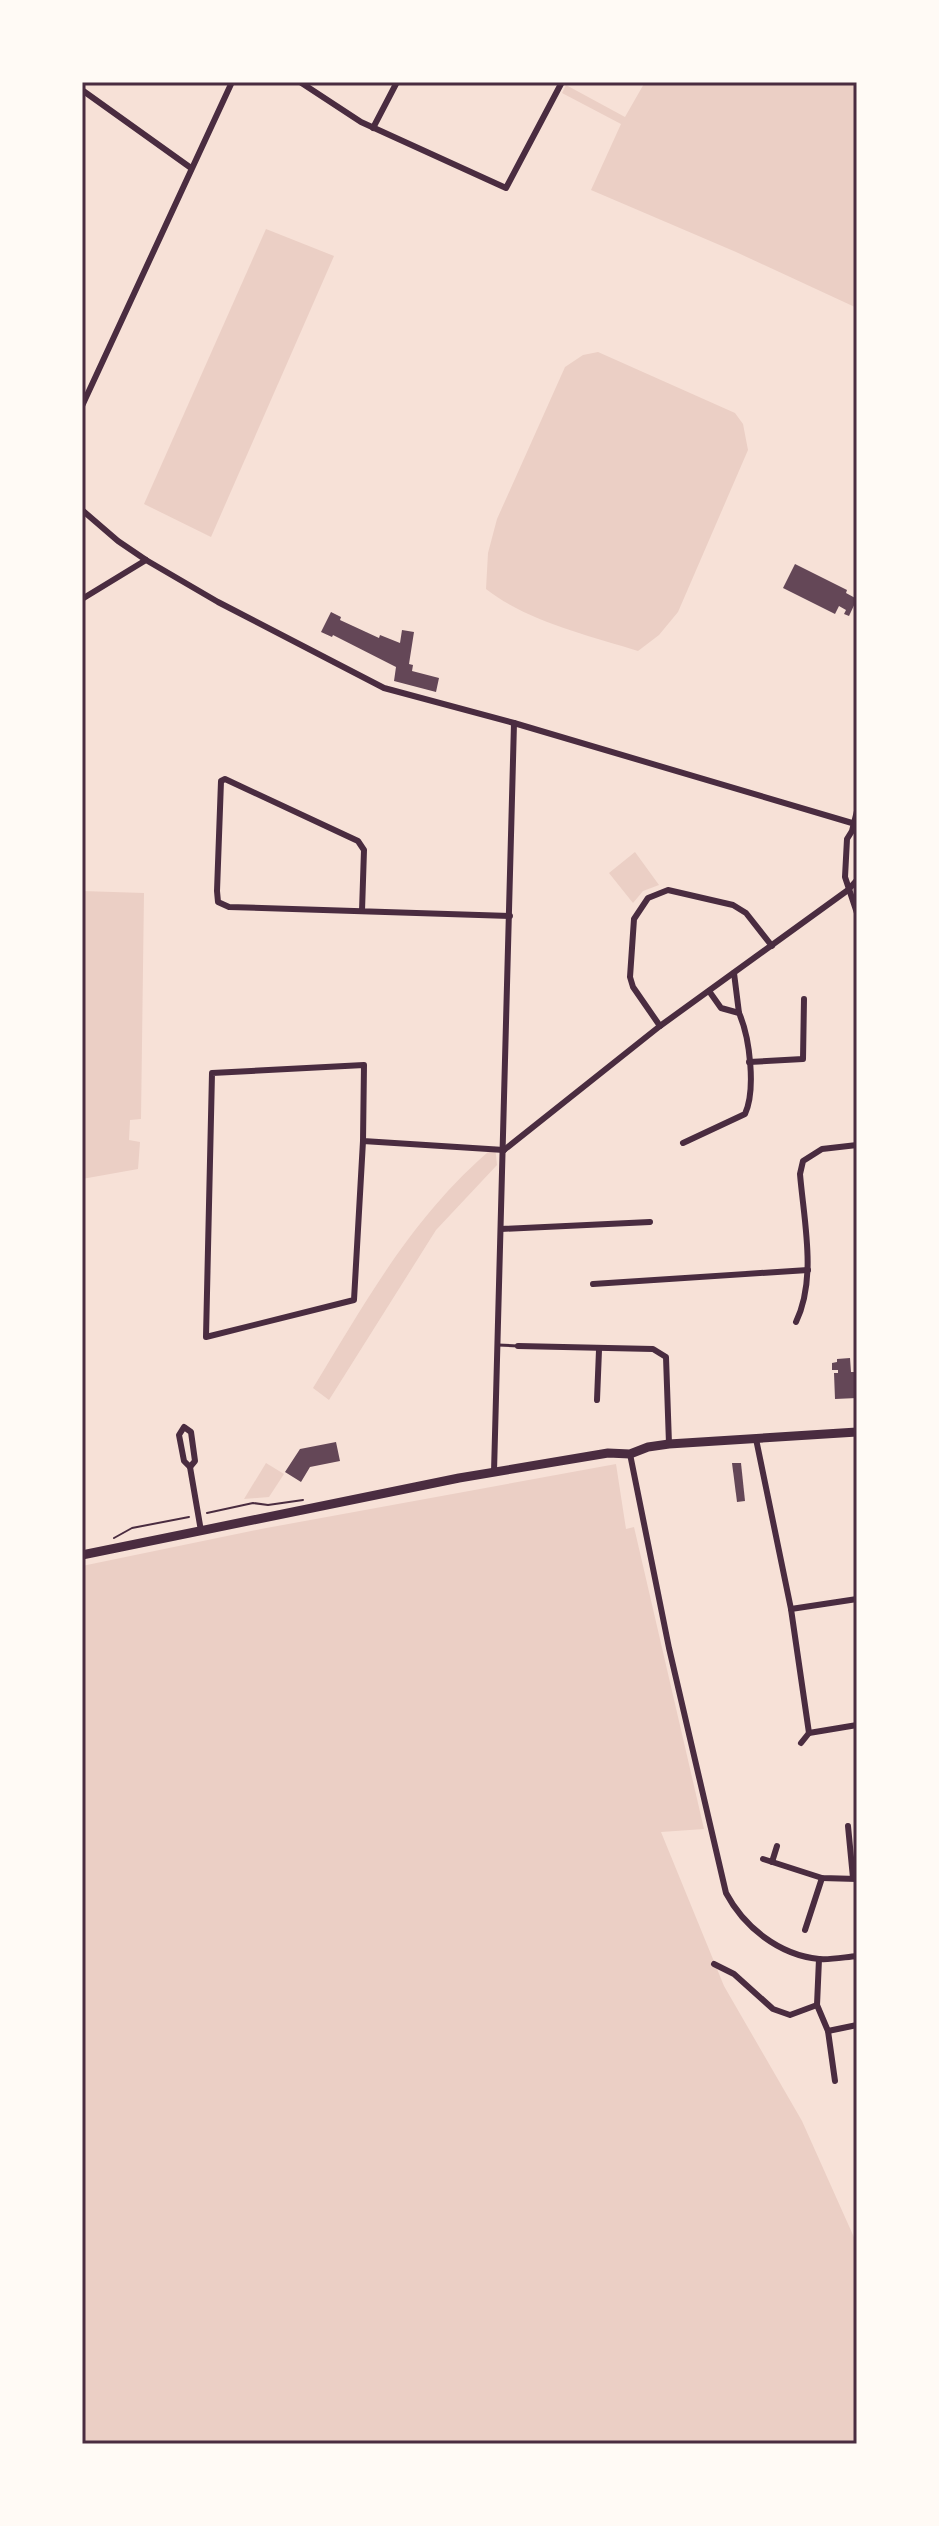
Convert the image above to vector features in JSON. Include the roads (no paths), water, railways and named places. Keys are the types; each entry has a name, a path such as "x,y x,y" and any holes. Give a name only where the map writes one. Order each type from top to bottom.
{"main road":[{"path":"82,1555 426,1485 608,1453 630,1454 669,1444 857,1432"}],"street":[{"path":"82,406 232,82"},
{"path":"300,82 373,128 506,188 562,82"},
{"path":"373,128 397,82"},
{"path":"82,90 191,168"},
{"path":"82,510 146,560 218,602 384,688 514,723 852,823"},
{"path":"82,599 146,560"},
{"path":"494,1472 514,723"},
{"path":"362,911 364,850 358,841 225,779 221,781 218,902 229,907 510,916"},
{"path":"857,811 852,823 855,835 847,839 845,877 857,913"},
{"path":"363,1141 504,1150 660,1026 848,890 857,880"},
{"path":"660,1026 633,987 630,977 634,919 648,898 668,890 733,905 746,913 772,946"},
{"path":"683,1143 745,1114 751,1101 747,1031 739,1013 734,973"},
{"path":"709,991 721,1008 739,1013"},
{"path":"749,1062 803,1059 804,999"},
{"path":"364,1065 363,1141 354,1300 206,1337 212,1073 364,1065"},
{"path":"796,1322 805,1303 808,1270 800,1174 803,1161 822,1149 857,1145"},
{"path":"501,1229 650,1222"},
{"path":"593,1284 808,1270"},
{"path":"518,1346 653,1349 666,1357 669,1444"},
{"path":"597,1400 599,1350"},
{"path":"190,1467 195,1461 191,1432 184,1427 179,1435 184,1461 190,1467 201,1531"},
{"path":"756,1439 791,1609 809,1733"},
{"path":"630,1454 669,1648 726,1893 736,1912 761,1936 789,1951 819,1959 857,1956"},
{"path":"791,1609 857,1599"},
{"path":"801,1743 809,1733 857,1725"},
{"path":"763,1859 822,1878 855,1878 848,1826"},
{"path":"772,1862 777,1846"},
{"path":"805,1930 822,1878"},
{"path":"819,1959 817,2005 828,2031 835,2081"},
{"path":"714,1964 734,1974 773,2009 790,2015 817,2005"},
{"path":"828,2031 857,2025"}],"lane":[{"path":"498,1345 518,1346"}]}
